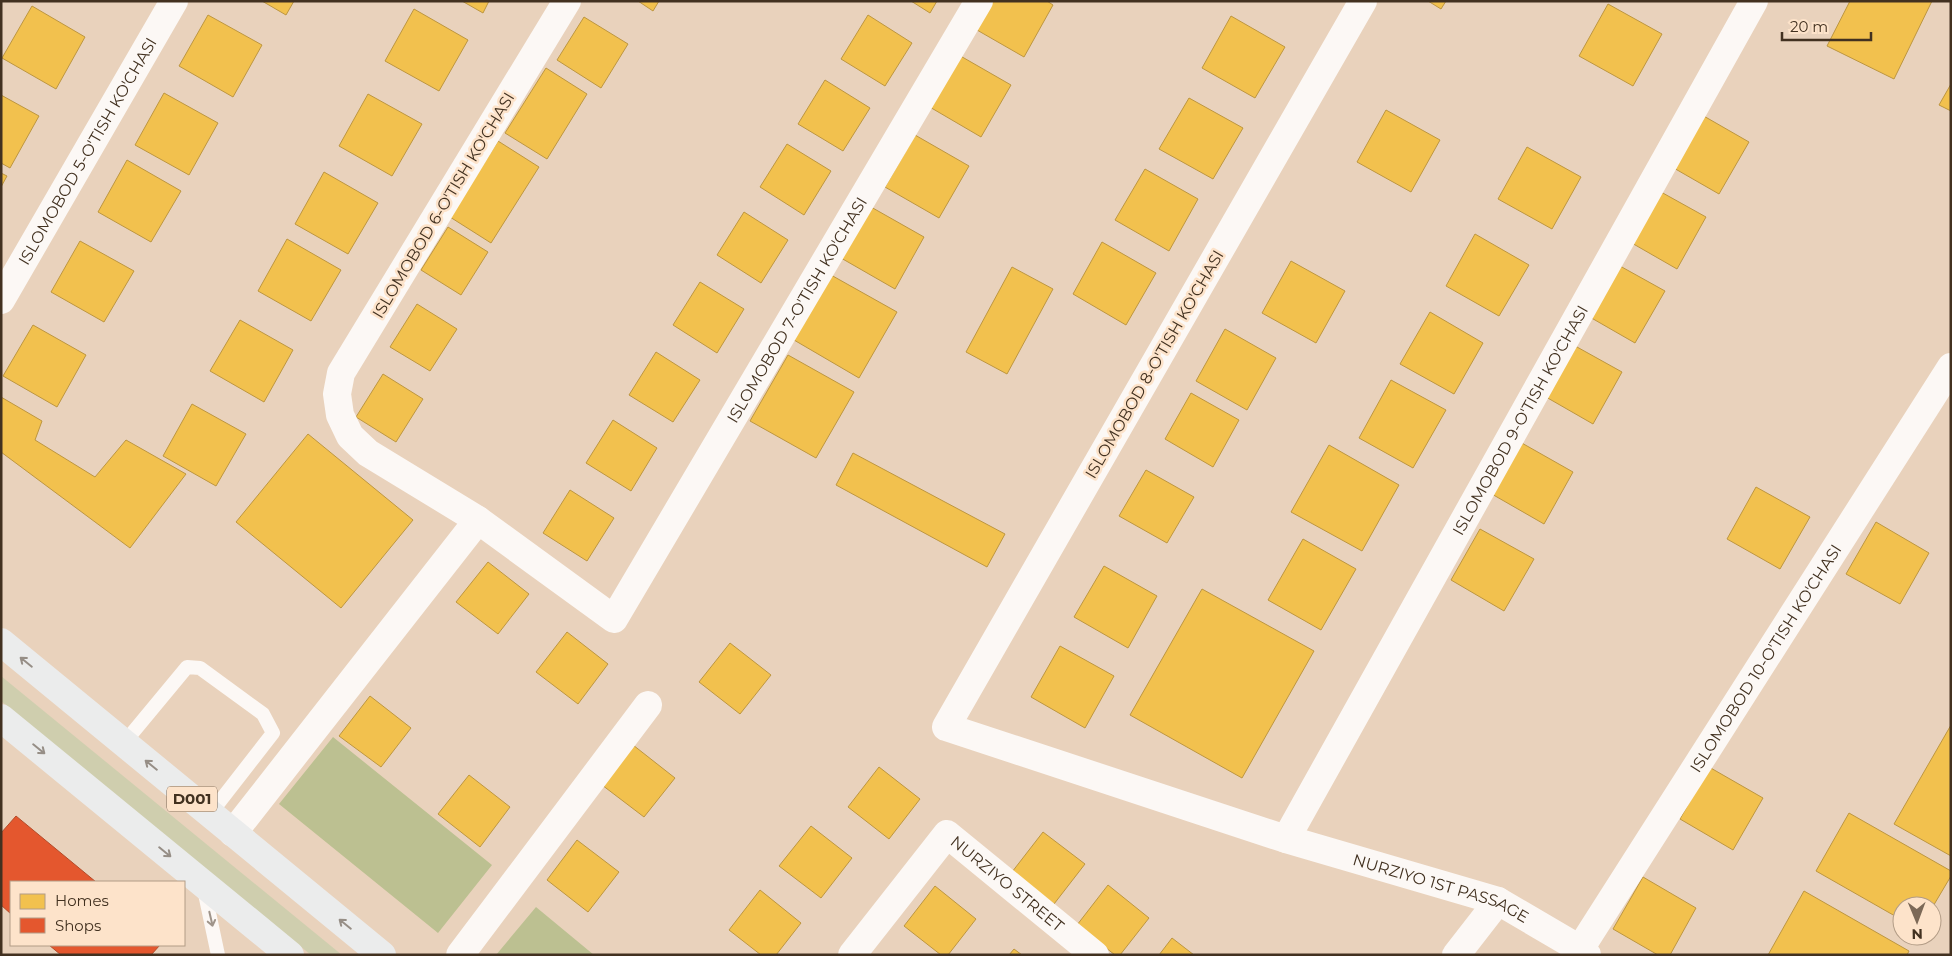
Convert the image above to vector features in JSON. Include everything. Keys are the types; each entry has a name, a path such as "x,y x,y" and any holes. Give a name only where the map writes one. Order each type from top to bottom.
{"highway":[{"name":"D001","path":"1,642 382,955"},
{"path":"1,718 290,955"}],"street":[{"name":"ISLOMOBOD 5-O'TISH KO'CHASI","path":"1,300 174,1"},
{"name":"ISLOMOBOD 6-O'TISH KO'CHASI","path":"478,520 368,453 350,436 340,415 337,394 341,373 567,1"},
{"name":"ISLOMOBOD 7-O'TISH KO'CHASI","path":"478,520 614,618 979,1"},
{"name":"ISLOMOBOD 8-O'TISH KO'CHASI","path":"946,727 1363,1"},
{"name":"ISLOMOBOD 9-O'TISH KO'CHASI","path":"1286,839 1754,1"},
{"name":"ISLOMOBOD 10-O'TISH KO'CHASI","path":"1583,952 1951,367"},
{"path":"233,833 478,520"},
{"path":"460,955 648,705"},
{"name":"NURZIYO 1ST PASSAGE","path":"946,727 1286,839 1498,901 1583,952"},
{"name":"NURZIYO STREET","path":"852,955 946,834 1095,955"},
{"path":"1456,955 1498,901"}],"lane":[{"path":"124,743 187,667 200,668 263,714 273,733 210,814"},
{"path":"203,883 218,955"}],"green space":[{"path":"1,676 342,955 311,955 1,701"},
{"path":"333,737 492,865 438,933 279,804"},
{"path":"536,907 594,955 496,955"}],"building: Homes":[{"path":"262,1 294,1 286,15"},
{"path":"462,1 489,1 483,13"},
{"path":"638,1 659,1 653,11"},
{"path":"911,1 937,1 930,13"},
{"path":"984,1 1047,1 1053,5 1024,57 970,26"},
{"path":"1428,1 1446,1 1441,9"},
{"path":"1850,1 1932,1 1894,79 1827,46"},
{"path":"1608,4 1662,34 1633,86 1579,56"},
{"path":"32,6 85,37 56,89 2,58"},
{"path":"414,9 468,40 439,91 385,61"},
{"path":"208,15 262,45 233,97 179,66"},
{"path":"868,15 912,43 885,86 841,59"},
{"path":"1231,16 1285,47 1255,98 1202,68"},
{"path":"584,17 628,44 601,88 557,60"},
{"path":"957,54 1011,85 981,137 928,106"},
{"path":"546,68 587,94 547,159 505,133"},
{"path":"825,80 870,108 843,151 798,124"},
{"path":"1951,84 1951,111 1939,105"},
{"path":"164,93 218,123 189,175 135,145"},
{"path":"368,94 422,124 392,176 339,146"},
{"path":"1,95 39,116 10,168 1,163"},
{"path":"1189,98 1243,128 1213,179 1159,149"},
{"path":"1386,110 1440,140 1411,192 1357,162"},
{"path":"1695,111 1749,142 1719,194 1665,163"},
{"path":"915,135 969,166 939,218 885,187"},
{"path":"498,141 539,167 491,243 450,217"},
{"path":"787,144 831,171 804,215 760,187"},
{"path":"1527,147 1581,177 1552,229 1498,199"},
{"path":"127,160 181,191 151,242 98,212"},
{"path":"1145,169 1198,199 1169,251 1115,220"},
{"path":"324,172 378,203 348,254 295,224"},
{"path":"1,173 7,176 1,187"},
{"path":"1652,187 1706,217 1677,269 1623,238"},
{"path":"871,207 924,237 895,289 841,258"},
{"path":"744,212 788,240 761,283 717,255"},
{"path":"448,227 488,252 461,295 421,270"},
{"path":"1475,234 1529,265 1499,316 1446,286"},
{"path":"287,239 341,270 311,321 258,291"},
{"path":"80,241 134,271 104,322 51,292"},
{"path":"1102,242 1156,273 1126,325 1073,294"},
{"path":"1291,261 1345,291 1316,343 1262,313"},
{"path":"1611,261 1665,291 1635,343 1581,312"},
{"path":"1012,267 1053,289 1007,374 966,352"},
{"path":"831,275 897,312 859,378 794,340"},
{"path":"700,282 744,309 717,353 673,325"},
{"path":"417,304 457,329 430,371 390,347"},
{"path":"1430,312 1483,343 1454,394 1400,364"},
{"path":"240,320 293,350 264,402 210,371"},
{"path":"33,325 86,355 57,407 3,376"},
{"path":"1225,329 1276,358 1247,410 1196,381"},
{"path":"1568,342 1622,372 1593,424 1539,393"},
{"path":"656,352 700,380 673,422 629,395"},
{"path":"788,355 854,392 816,458 750,421"},
{"path":"383,374 423,399 396,442 356,417"},
{"path":"1391,380 1446,410 1413,468 1359,438"},
{"path":"1191,393 1239,420 1213,467 1165,439"},
{"path":"1,397 42,421 35,440 95,477 126,440 186,474 130,548 1,452"},
{"path":"192,404 246,434 216,486 163,456"},
{"path":"613,420 657,448 631,491 586,463"},
{"path":"308,434 413,520 341,608 236,522"},
{"path":"1520,442 1573,472 1544,524 1490,493"},
{"path":"1329,445 1399,485 1362,551 1291,512"},
{"path":"853,453 1005,534 987,567 836,485"},
{"path":"1146,470 1194,497 1167,543 1119,516"},
{"path":"1756,487 1810,517 1780,569 1727,539"},
{"path":"570,490 614,518 587,561 543,533"},
{"path":"1876,522 1929,553 1900,604 1846,574"},
{"path":"1480,529 1534,559 1504,611 1451,580"},
{"path":"1303,539 1356,569 1321,630 1268,600"},
{"path":"488,562 529,594 498,634 456,602"},
{"path":"1104,566 1157,596 1128,648 1074,617"},
{"path":"1202,589 1314,651 1242,778 1130,715"},
{"path":"567,632 608,664 578,704 536,672"},
{"path":"730,643 771,675 740,714 699,682"},
{"path":"1060,646 1114,676 1085,728 1031,697"},
{"path":"370,696 411,728 381,767 339,736"},
{"path":"1951,725 1951,856 1894,824"},
{"path":"633,745 675,778 644,817 602,785"},
{"path":"879,767 920,799 889,839 848,807"},
{"path":"1709,767 1763,798 1733,850 1680,819"},
{"path":"469,775 510,807 480,847 438,814"},
{"path":"1849,813 1951,871 1951,876 1939,896 1892,896 1892,914 1816,871"},
{"path":"811,826 852,858 821,898 779,866"},
{"path":"1043,832 1085,864 1054,904 1012,872"},
{"path":"577,840 619,872 588,912 547,880"},
{"path":"1643,877 1696,908 1670,955 1658,955 1613,929"},
{"path":"1108,885 1149,918 1120,955 1115,955 1077,925"},
{"path":"935,886 976,919 948,955 941,955 904,926"},
{"path":"760,890 801,923 776,955 761,955 729,930"},
{"path":"1804,891 1892,941 1892,946 1900,946 1909,951 1907,955 1768,955"},
{"path":"1172,938 1194,955 1159,955"},
{"path":"1014,949 1022,955 1009,955"}],"building: Shops":[{"path":"16,816 95,881 10,881 10,913 1,905 1,833"},
{"path":"50,946 159,946 151,955 61,955"}]}
